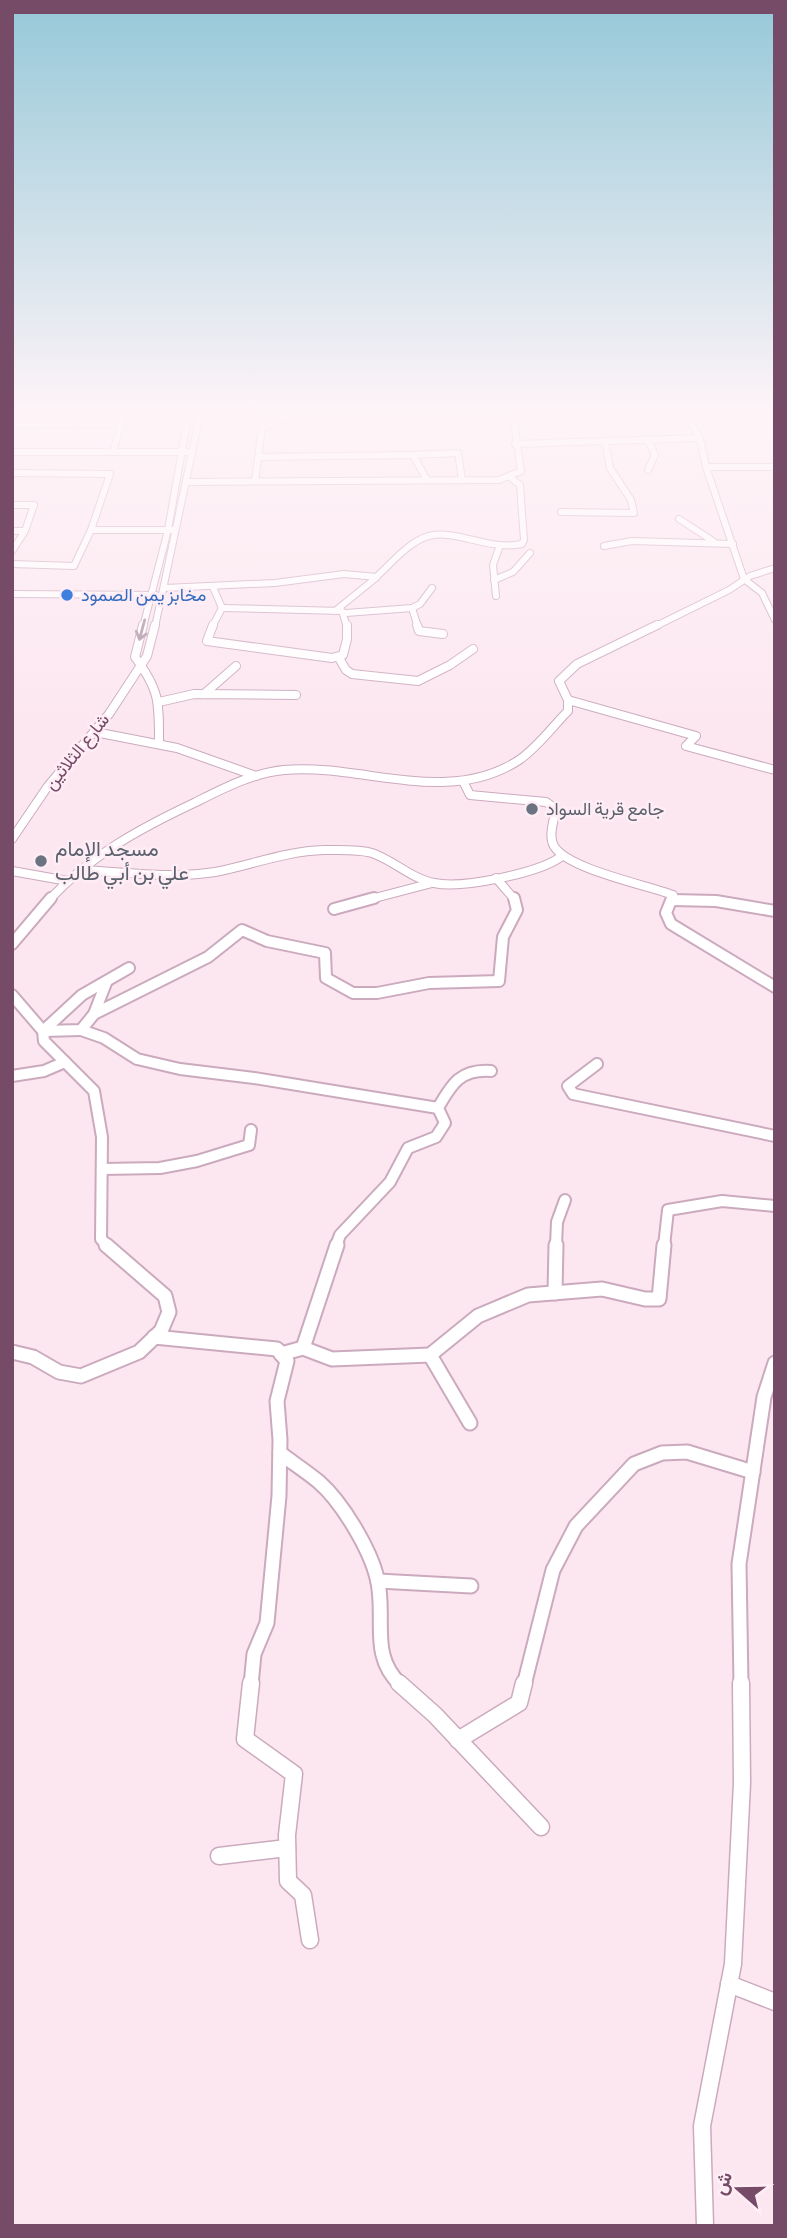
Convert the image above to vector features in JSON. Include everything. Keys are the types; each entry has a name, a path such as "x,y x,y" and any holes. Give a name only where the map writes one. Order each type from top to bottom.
{"street":[{"path":"12,551 25,531 31,514"},
{"path":"12,564 74,566 96,514"},
{"name":"شارع الثلاثين","path":"139,664 135,657 171,514"},
{"name":"شارع الثلاثين","path":"12,839 48,786 121,697 139,664 147,656 180,514"},
{"path":"335,611 427,537 449,537 499,548 522,544 522,514"},
{"path":"723,514 744,579 762,593 775,620"},
{"path":"679,519 715,543"},
{"path":"90,530 177,530"},
{"path":"12,531 25,531"},
{"path":"604,546 632,541 733,544"},
{"path":"496,596 493,565 499,548"},
{"path":"494,580 513,572 530,554"},
{"path":"12,944 68,881 91,860 131,833 207,796 256,776 284,770 323,769 390,777 464,781 486,777 519,760 568,711 568,700 559,681 577,664 729,590 744,579 775,568"},
{"path":"12,596 151,598 213,587 275,583 344,574 376,576"},
{"path":"213,587 222,608"},
{"path":"222,608 335,611 345,614 412,608 420,604 432,589"},
{"path":"222,608 206,638 207,641 339,658"},
{"path":"412,608 419,631 443,634"},
{"path":"339,658 347,648 345,614"},
{"path":"339,658 346,670 352,674 418,681 428,678 473,649"},
{"path":"139,664 151,679 159,702 159,743"},
{"path":"204,694 236,666"},
{"path":"159,702 204,694 296,695"},
{"path":"568,700 696,736 686,746 775,770"},
{"path":"95,732 159,743 222,760 256,776"},
{"path":"464,781 470,795 547,802 556,809 551,834 555,849 562,856 579,866 673,895 666,913 671,924 775,987"},
{"path":"82,870 180,875 214,872 283,855 324,850 371,853 432,883 450,885 534,871 550,865 562,856"},
{"path":"12,871 68,881"},
{"path":"94,1014 208,957 242,930 267,941 325,953 326,978 354,993 377,993 429,983 499,981 502,940 506,929 513,923 518,906 514,896 496,878"},
{"path":"334,909 432,883"},
{"path":"672,900 716,901 775,911"},
{"path":"43,1031 82,995 129,968"},
{"path":"81,1030 94,1014 106,983"},
{"path":"12,995 43,1031 44,1041 94,1091 101,1118 101,1239 164,1296 169,1312 160,1331 139,1352 81,1376 59,1372 33,1357 12,1352"},
{"path":"43,1031 81,1030 104,1038 137,1059 180,1069 254,1078 438,1108"},
{"path":"12,1076 44,1071 65,1062"},
{"path":"597,1064 568,1086 573,1094 775,1136"},
{"path":"438,1108 457,1076 467,1070 491,1071"},
{"path":"303,1348 340,1235 390,1182 408,1148 436,1137 445,1122 438,1108"},
{"path":"102,1169 160,1168 197,1161 248,1145 251,1130"},
{"path":"281,1354 303,1348 332,1359 430,1355 478,1315 528,1295 602,1289 645,1300 659,1299 668,1210 725,1199 775,1206"},
{"path":"555,1293 557,1222 565,1200"},
{"path":"154,1337 277,1349 287,1361 277,1401 279,1496 267,1623 254,1654 245,1739 294,1773 287,1848 288,1881 303,1895 310,1940"},
{"path":"430,1355 470,1423"},
{"path":"705,2226 702,2126 733,1964 742,1783 739,1564 764,1397 775,1363"},
{"path":"458,1740 519,1703 553,1570 576,1526 634,1464 662,1453 687,1452 752,1472"},
{"path":"280,1453 328,1492 347,1517 371,1560 378,1581 379,1632 387,1672 435,1714 541,1827"},
{"path":"378,1581 471,1586"},
{"path":"219,1856 287,1848"},
{"path":"729,1984 775,2002"}],"place":[{"name":"مخابز يمن الصمود","path":"67,595"},
{"name":"جامع قرية السواد","path":"532,809"},
{"name":"مسجد الإمام علي بن أبي طالب","path":"41,861"}]}
